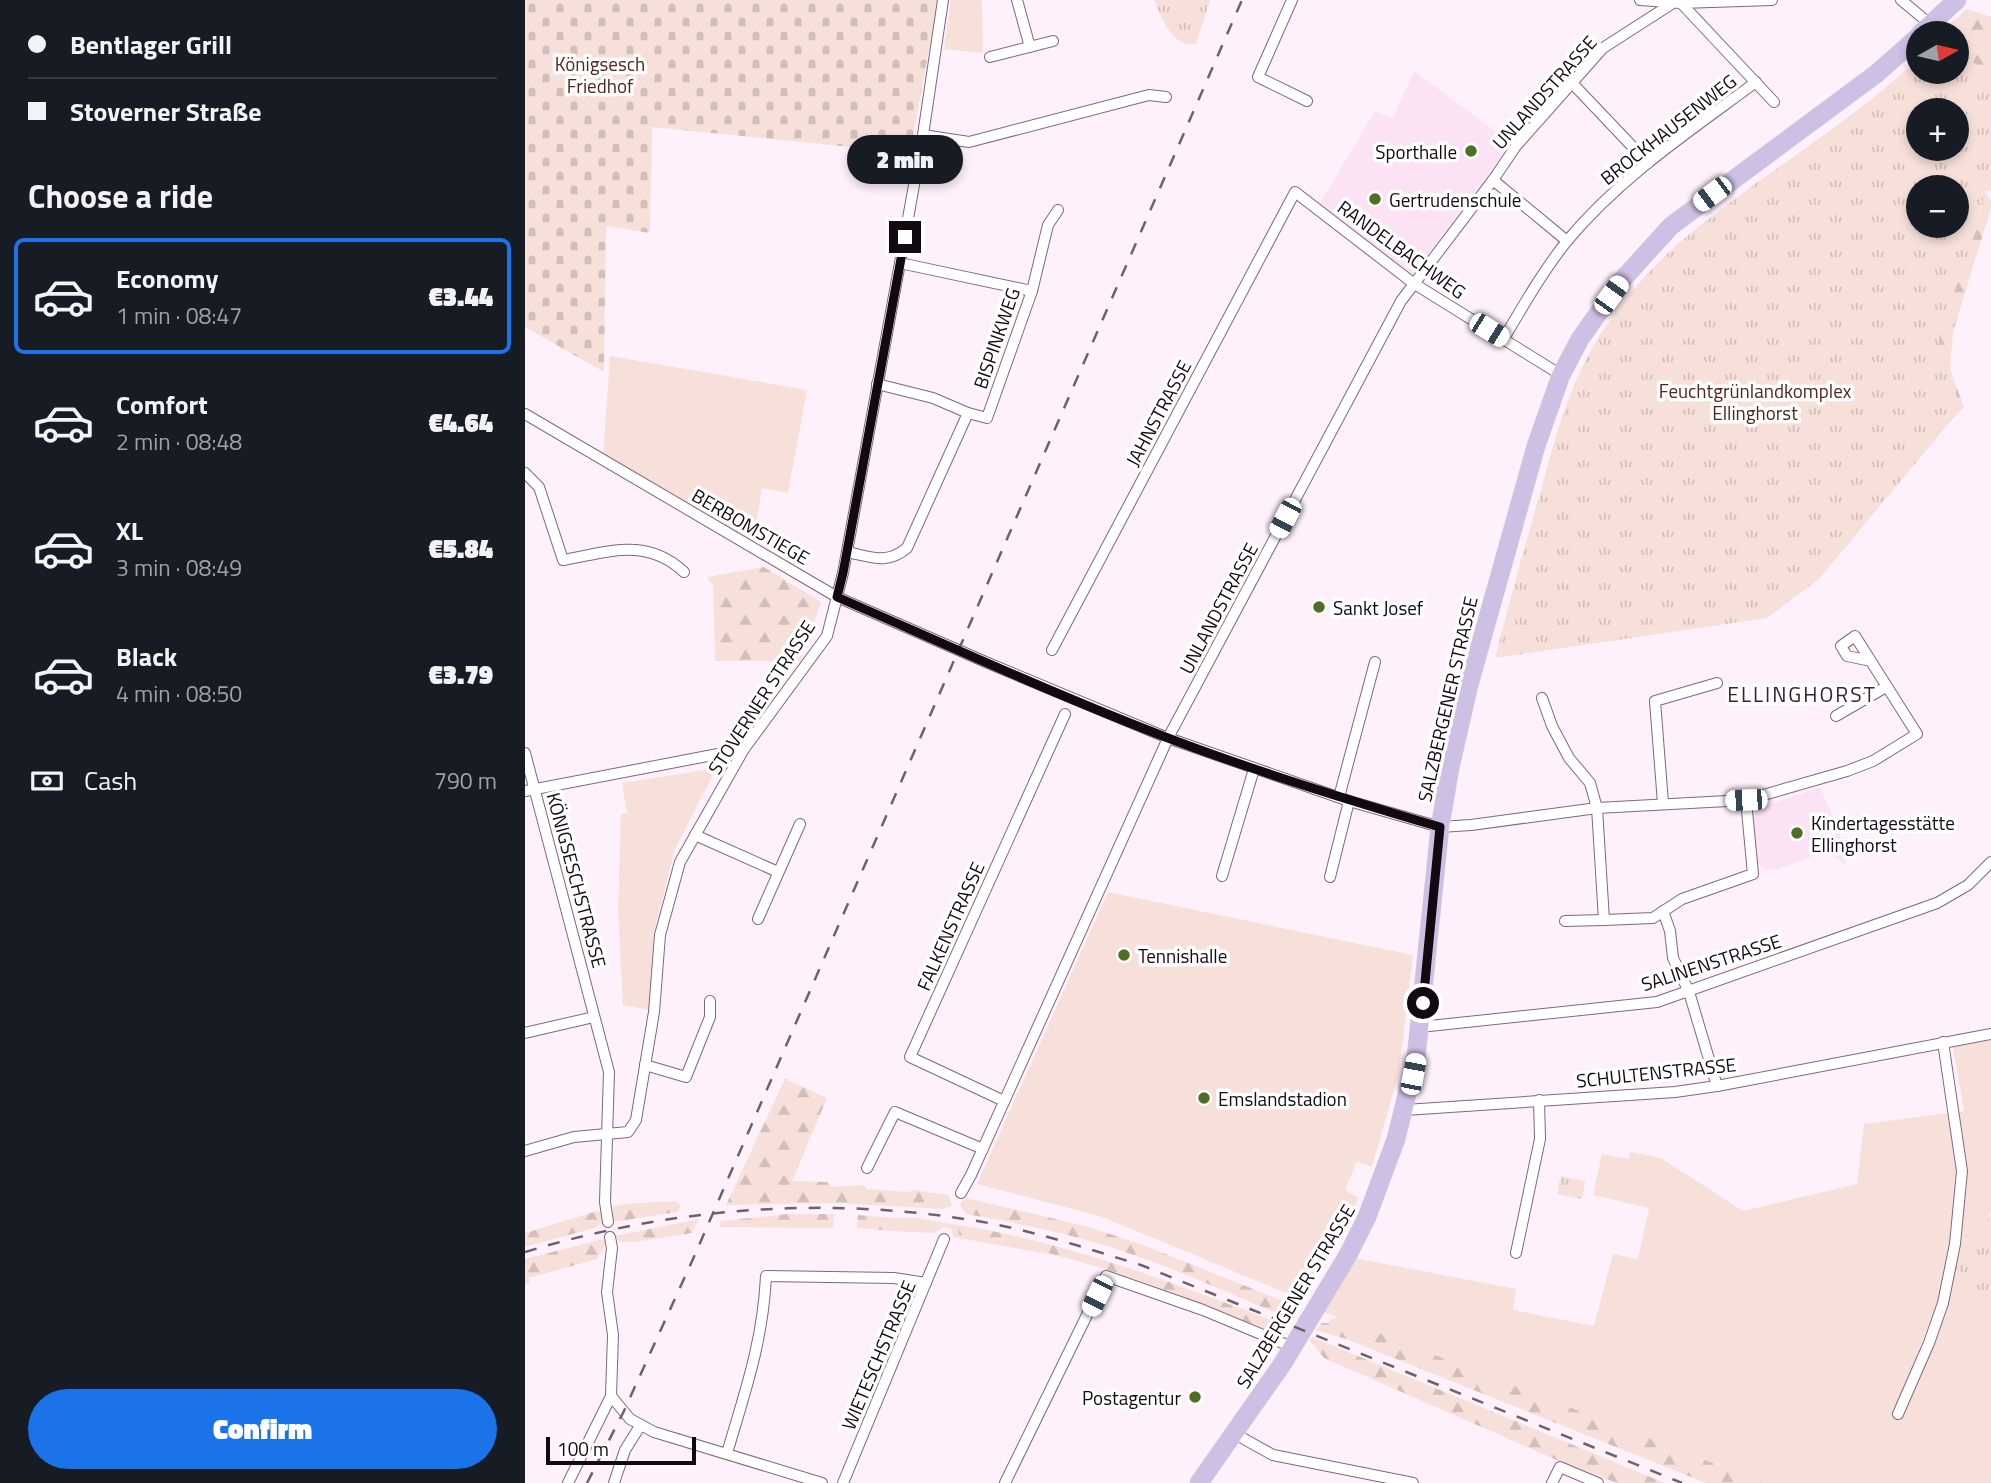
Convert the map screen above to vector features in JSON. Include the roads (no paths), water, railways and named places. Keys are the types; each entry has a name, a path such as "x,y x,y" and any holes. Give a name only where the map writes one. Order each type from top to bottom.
{"main road":[{"name":"SALZBERGENER STRASSE","path":"1934,21 1958,0"},
{"name":"SALZBERGENER STRASSE","path":"1199,1483 1292,1347 1348,1255 1385,1172 1405,1110 1420,1027 1440,827 1450,768 1469,685 1536,446 1561,375 1580,339 1621,281 1671,226 1875,74 1906,46"}],"street":[{"name":"STOVERNER STRASSE","path":"607,1135 628,1132 636,1119 654,1012 660,935 680,862 744,748 827,636 847,552 900,263 943,0"},
{"path":"1017,0 1030,47"},
{"path":"1292,0 1258,77 1307,101"},
{"path":"1640,0 1677,3 1772,0"},
{"path":"1901,0 1916,21"},
{"path":"1677,3 1774,102"},
{"name":"UNLANDSTRASSE","path":"961,1194 1168,738 1413,283 1516,146 1603,48 1677,3"},
{"path":"990,57 1053,41"},
{"name":"BROCKHAUSENWEG","path":"1503,340 1567,241 1607,199 1648,163 1756,82"},
{"path":"1572,83 1648,163"},
{"path":"923,135 969,142 1149,95 1166,97"},
{"path":"1493,180 1567,241"},
{"name":"RANDELBACHWEG","path":"1295,192 1413,283 1561,375"},
{"name":"JAHNSTRASSE","path":"1052,650 1295,192"},
{"name":"BISPINKWEG","path":"847,552 884,560 896,557 907,548 968,413 986,418 1032,290 1048,225 1058,210"},
{"path":"900,263 1032,290"},
{"path":"877,384 933,398 968,413"},
{"name":"BERBOMSTIEGE","path":"525,414 837,597 1168,738 1344,799 1440,827"},
{"path":"525,473 539,487 563,560 637,549 659,554 684,572"},
{"path":"1330,877 1344,799 1375,662"},
{"path":"1440,827 1597,808 1746,800 1847,771 1873,761 1917,734 1871,662"},
{"path":"1663,803 1655,701 1717,683"},
{"path":"1836,716 1886,687"},
{"path":"1542,698 1552,726 1569,758 1591,783 1597,808 1604,920"},
{"name":"FALKENSTRASSE","path":"1004,1101 910,1057 1065,715"},
{"path":"530,790 744,748"},
{"name":"KÖNIGSESCHSTRASSE","path":"525,753 530,790 609,1072 605,1202 608,1222"},
{"path":"1222,876 1254,769"},
{"path":"1565,922 1653,918 1682,899 1753,874 1746,800"},
{"path":"758,919 800,824"},
{"path":"695,835 778,872"},
{"name":"SALINENSTRASSE","path":"1420,1027 1657,1002 1937,903 1968,885 1991,862"},
{"path":"1663,911 1670,931 1674,958 1689,992 1717,1086"},
{"path":"645,1065 686,1077 710,1017 711,1001"},
{"path":"525,1032 594,1017"},
{"name":"SCHULTENSTRASSE","path":"1405,1110 1717,1086 1991,1034"},
{"path":"1898,1414 1943,1303 1955,1244 1962,1171 1943,1042"},
{"path":"1516,1253 1540,1139 1539,1100"},
{"path":"867,1168 895,1112 983,1149"},
{"path":"525,1151 574,1137 607,1135"},
{"path":"568,1483 611,1396 613,1335 607,1292 612,1248 610,1237"},
{"name":"WIETESCHSTRASSE","path":"843,1483 944,1239"},
{"path":"727,1454 762,1328 767,1276 894,1278 926,1283"},
{"path":"1005,1483 1107,1276 1203,1310 1292,1347"},
{"path":"611,1396 619,1409 640,1426 822,1483"},
{"path":"614,1483 625,1450 640,1426"},
{"path":"1235,1434 1273,1455 1369,1478 1413,1483"},
{"path":"1552,1483 1560,1468 1598,1483"}],"railway":[{"path":"587,1483 623,1413 693,1259 1242,0"},
{"path":"525,1252 635,1225 747,1210 859,1209 915,1213 1014,1228 1141,1265 1682,1483"}],"place":[{"name":"Sporthalle","path":"1471,151"},
{"name":"Gertrudenschule","path":"1375,199"},
{"name":"Sankt Josef","path":"1319,607"},
{"name":"Kindertagesstätte Ellinghorst","path":"1797,833"},
{"name":"Tennishalle","path":"1124,955"},
{"name":"Emslandstadion","path":"1204,1098"},
{"name":"Postagentur","path":"1195,1397"}],"district":[{"name":"ELLINGHORST","path":"1802,694"}],"park label":[{"name":"Königsesch Friedhof","path":"600,74"},
{"name":"Feuchtgrünlandkomplex Ellinghorst","path":"1755,401"}]}
